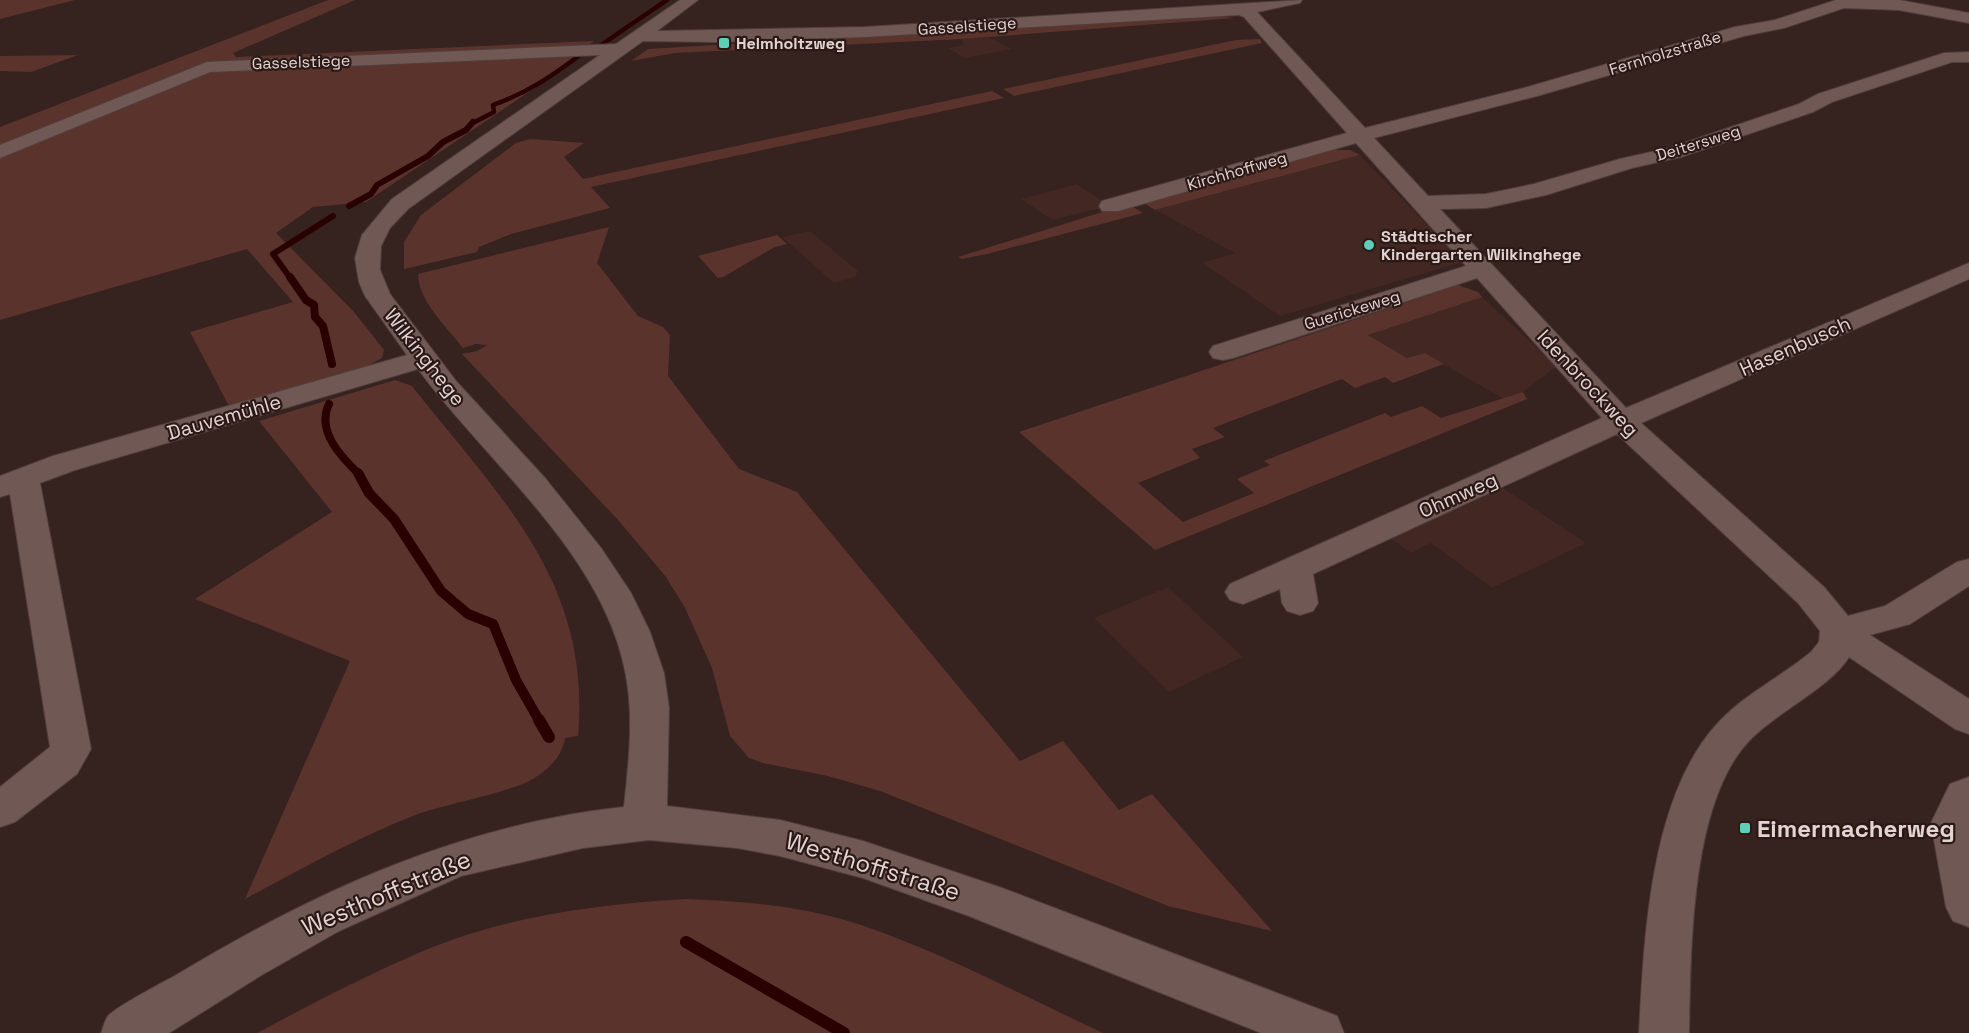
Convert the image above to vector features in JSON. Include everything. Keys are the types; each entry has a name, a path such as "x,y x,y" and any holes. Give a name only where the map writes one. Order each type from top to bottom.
{"street":[{"name":"Wilkinghege","path":"645,823 648,699 645,673 625,618 597,568 568,529 444,385 370,283 366,258 375,231 410,196 690,0"},
{"name":"Gasselstiege","path":"639,36 717,37 865,32 1241,10 1294,0"},
{"name":"Fernholzstraße","path":"1364,136 1473,105 1552,86 1741,31 1778,24 1843,3 1899,4 1969,18"},
{"name":"Idenbrockweg","path":"1241,10 1250,14 1364,136 1421,203 1621,422 1811,595 1831,617 1838,631 1969,719"},
{"name":"Gasselstiege","path":"0,152 207,67 620,49"},
{"name":"Deitersweg","path":"1421,203 1486,201 1538,190 1627,163 1674,153 1806,108 1825,98 1950,57 1969,57"},
{"name":"Kirchhoffweg","path":"1110,206 1364,136"},
{"name":"Guerickeweg","path":"1223,352 1481,269"},
{"name":"Hasenbusch","path":"1621,422 1969,270"},
{"name":"Dauvemühle","path":"0,810 62,763 71,749 62,686 11,482 426,358"},
{"name":"Ohmweg","path":"1243,592 1621,422"},
{"path":"1295,567 1300,603"},
{"path":"1664,1033 1672,909 1692,809 1725,743 1773,698 1830,656 1838,645 1838,631 1897,615 1969,570"},
{"path":"1969,794 1965,796 1953,823 1969,907"},
{"name":"Westhoffstraße","path":"126,1033 229,967 290,933 407,879 450,862 508,846 580,831 645,823 750,832 802,841 848,853 943,886 1319,1033"}],"shaded area":[{"path":"0,0 75,0 0,19"},
{"path":"328,0 355,0 233,53 236,57 594,41 578,53 585,54 366,202 313,207 276,233 354,312 384,350 382,358 365,367 229,406 190,332 293,302 247,249 0,320 0,127"},
{"path":"1204,15 1235,18 962,39 675,53 631,61 648,49"},
{"path":"990,38 1012,49 965,58 948,48 964,45 962,39"},
{"path":"1260,39 1262,43 1014,96 1003,89 1236,40"},
{"path":"78,55 31,72 0,71 0,56"},
{"path":"992,91 1004,98 591,187 610,208 511,234 479,247 477,252 404,269 404,242 421,215 516,143 530,139 584,143 564,157 583,179"},
{"path":"1334,150 1350,150 1360,155 1155,210 1141,201"},
{"path":"1360,155 1463,262 1280,316 1202,263 1235,253 1155,210"},
{"path":"1077,184 1110,206 1052,220 1021,199"},
{"path":"1128,204 1143,213 987,254 962,259 958,257"},
{"path":"609,227 597,263 638,316 663,327 670,335 668,376 739,469 797,492 1020,761 1063,741 1119,810 1152,794 1272,931 1168,906 880,791 828,776 749,758 730,736 712,668 685,608 666,577 619,521 462,354 477,351 487,345 476,344 463,348 434,313 419,284 418,274"},
{"path":"810,231 858,271 855,277 834,283 782,237"},
{"path":"777,235 787,244 775,247 723,277 718,278 698,256"},
{"path":"1458,285 1478,292 1482,297 1368,335 1407,358 1425,353 1444,364 1393,383 1385,377 1355,388 1342,379 1213,428 1225,437 1192,449 1200,458 1138,483 1183,522 1254,493 1237,479 1270,465 1264,461 1385,413 1391,417 1422,406 1441,418 1523,392 1527,399 1155,550 1019,432"},
{"path":"1482,297 1557,366 1523,392 1505,400 1425,353 1407,358 1368,335"},
{"path":"395,380 412,386 477,466 507,505 533,545 555,587 570,632 578,681 578,736 565,738 561,750 551,765 525,783 418,814 396,823 330,854 245,899 350,661 195,599 332,512 259,421"},
{"path":"1497,484 1586,543 1492,588 1431,543 1411,553 1383,533"},
{"path":"1168,587 1243,657 1169,692 1094,618"},
{"path":"685,899 729,901 796,909 861,925 923,948 1103,1033 257,1033 392,965 468,935 560,913 622,904"}],"waterway":[{"path":"601,45 667,0"},
{"path":"471,124 494,112 493,105 539,83 580,55"},
{"path":"349,206 371,194 377,185 428,156 443,142 466,130 471,124"},
{"path":"291,279 273,254 333,216"},
{"path":"290,277 306,300 314,305 315,317 323,326 332,364"},
{"path":"329,404 326,414 328,434 338,452 358,473"},
{"path":"358,473 369,493 394,519 441,591 468,614 493,624 516,680 540,722"},
{"path":"539,720 549,737"},
{"path":"686,942 844,1033"}],"place":[{"name":"Helmholtzweg","path":"724,43"},
{"name":"Städtischer Kindergarten Wilkinghege","path":"1369,245"},
{"name":"Eimermacherweg","path":"1745,828"}]}
